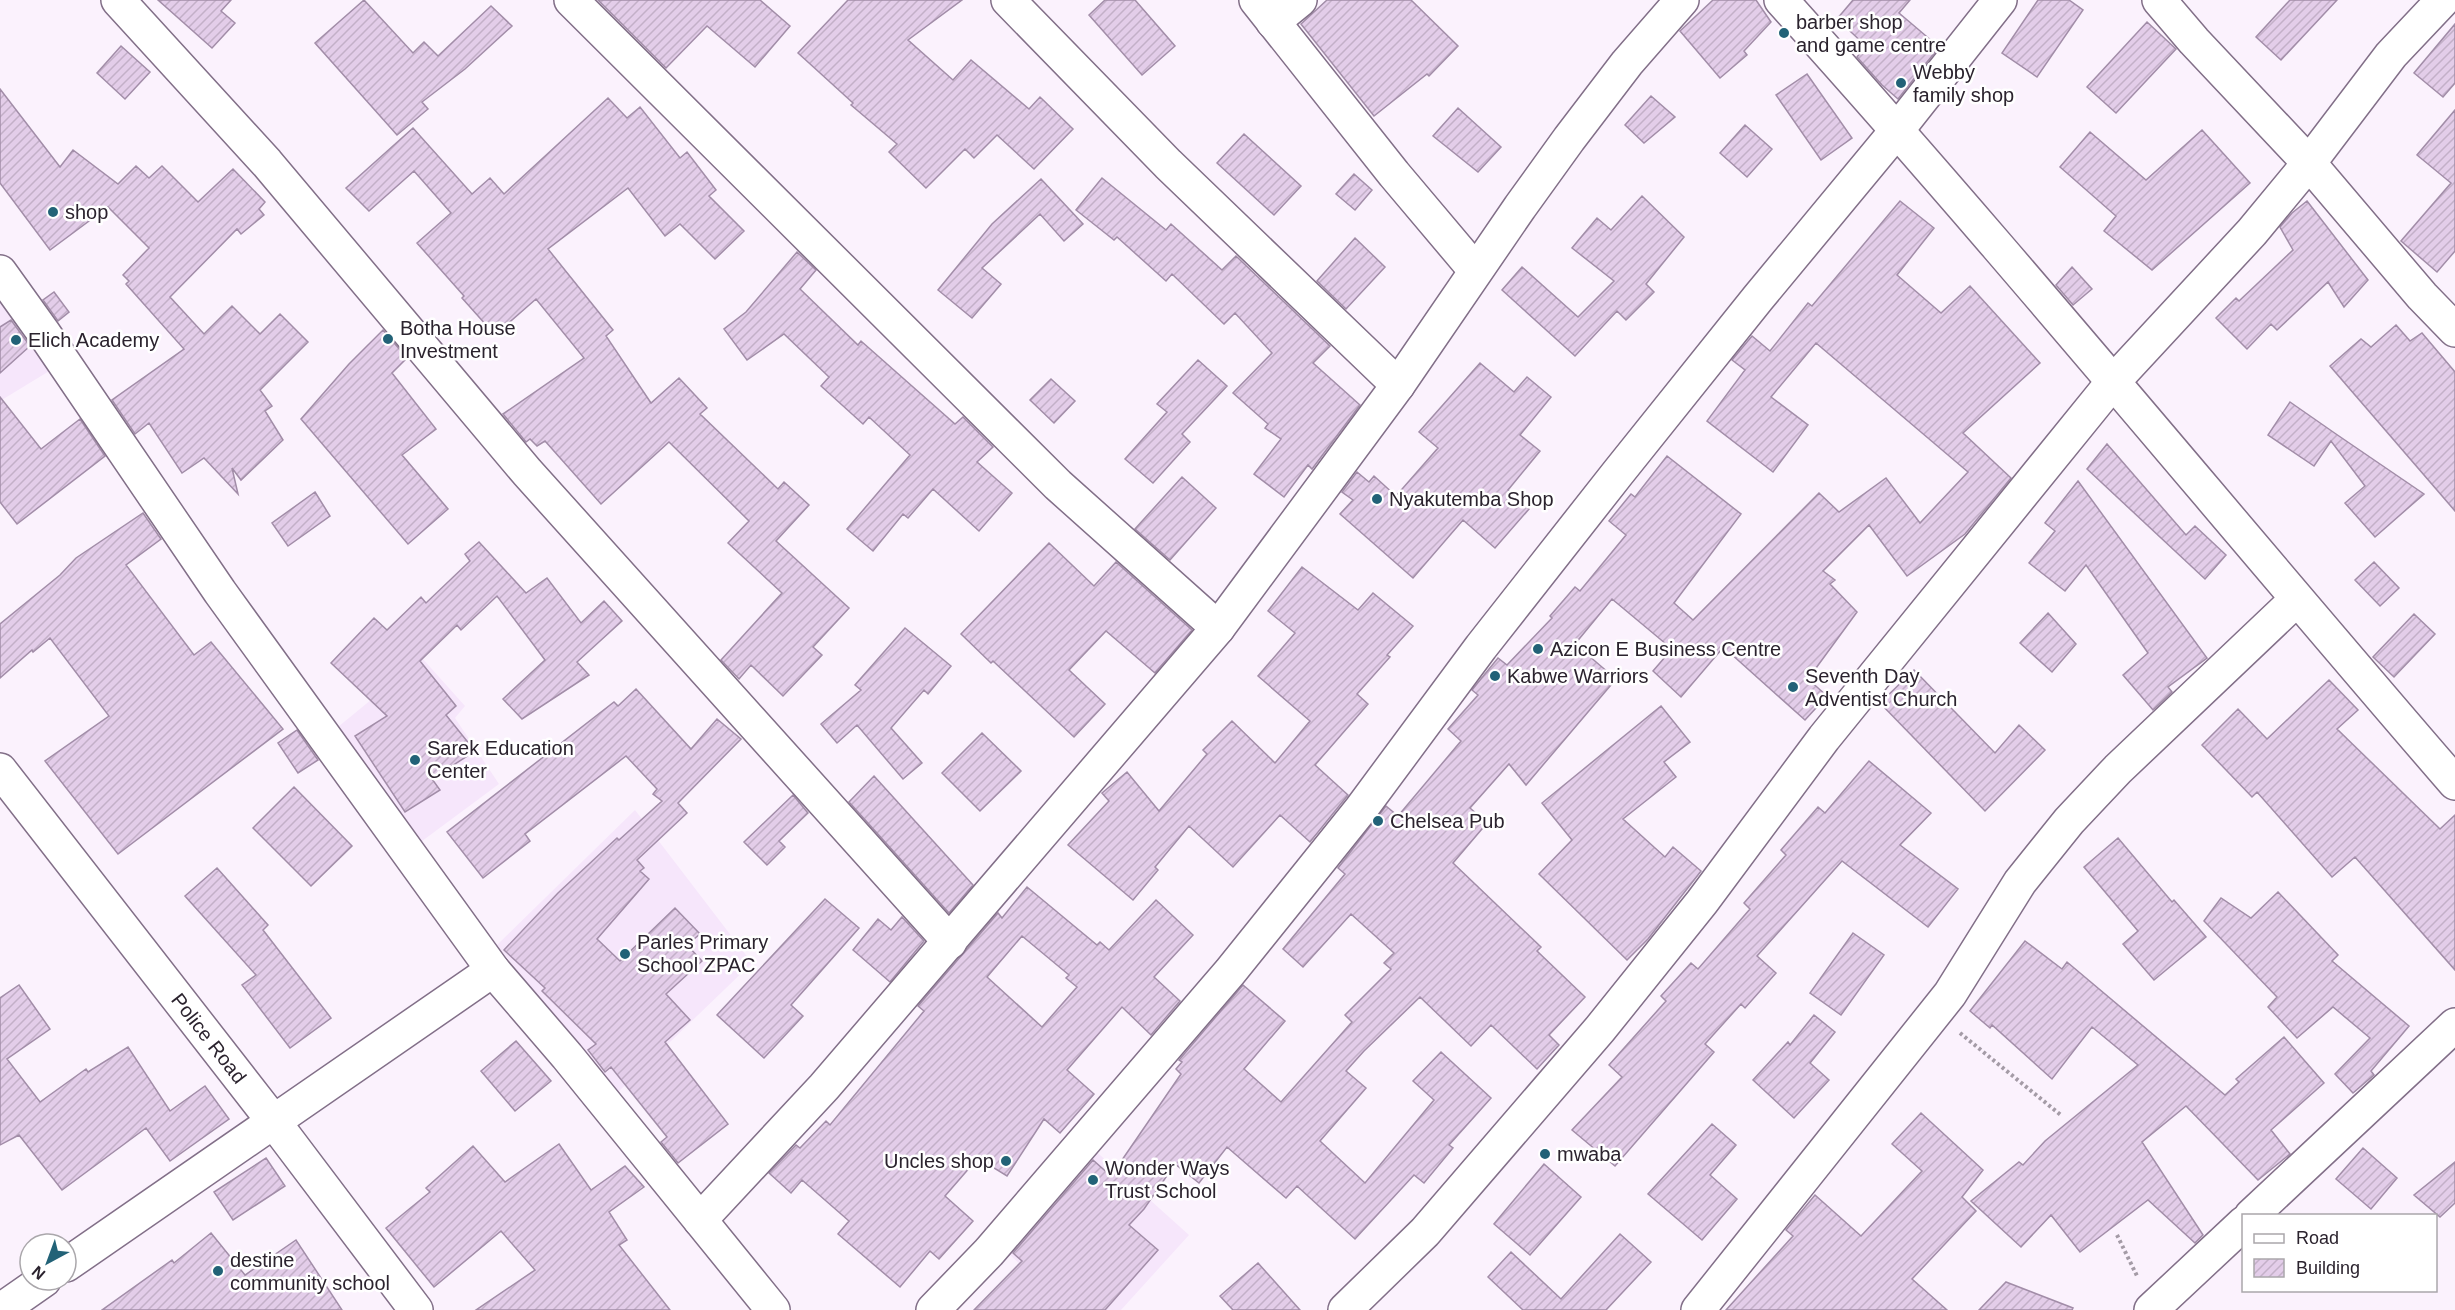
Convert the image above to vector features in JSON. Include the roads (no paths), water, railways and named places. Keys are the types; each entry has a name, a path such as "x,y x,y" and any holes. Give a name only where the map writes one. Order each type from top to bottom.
{"street":[{"path":"118,0 267,163 527,472 950,942"},
{"path":"571,0 1058,485 1218,628"},
{"path":"1008,0 1168,164 1398,385"},
{"path":"1300,0 1264,11 1394,174 1475,270"},
{"path":"700,1220 824,1087 1218,628 1398,385 1475,270 1583,120 1627,63 1682,0"},
{"path":"1781,0 1898,129 2296,600 2450,767"},
{"path":"933,1310 989,1252 1230,972 1361,809 1481,647 1617,474 2000,0"},
{"path":"2159,0 2194,41 2309,163 2422,296 2455,330"},
{"path":"1346,1310 1425,1232 1600,1029 1702,902 1824,738 2112,383 2252,232 2309,163 2391,55 2443,0"},
{"path":"0,272 220,592 493,970 567,1056 773,1310"},
{"path":"1698,1310 1950,994 2020,882 2069,821 2118,769 2296,600"},
{"name":"Police Road","path":"0,770 274,1122 416,1310"},
{"path":"78,1257 493,970"},
{"path":"2252,1214 2455,1025"},
{"path":"2153,1309 2242,1225"}],"place":[{"name":"barber shop and game centre","path":"1784,33"},
{"name":"Webby family shop","path":"1901,83"},
{"name":"shop","path":"53,212"},
{"name":"Botha House Investment","path":"388,339"},
{"name":"Elich Academy","path":"16,340"},
{"name":"Nyakutemba Shop","path":"1377,499"},
{"name":"Azicon E Business Centre","path":"1538,649"},
{"name":"Kabwe Warriors","path":"1495,676"},
{"name":"Seventh Day Adventist Church","path":"1793,687"},
{"name":"Sarek Education Center","path":"415,760"},
{"name":"Chelsea Pub","path":"1378,821"},
{"name":"Parles Primary School ZPAC","path":"625,954"},
{"name":"mwaba","path":"1545,1154"},
{"name":"Uncles shop","path":"1006,1161"},
{"name":"Wonder Ways Trust School","path":"1093,1180"},
{"name":"destine community school","path":"218,1271"}]}
